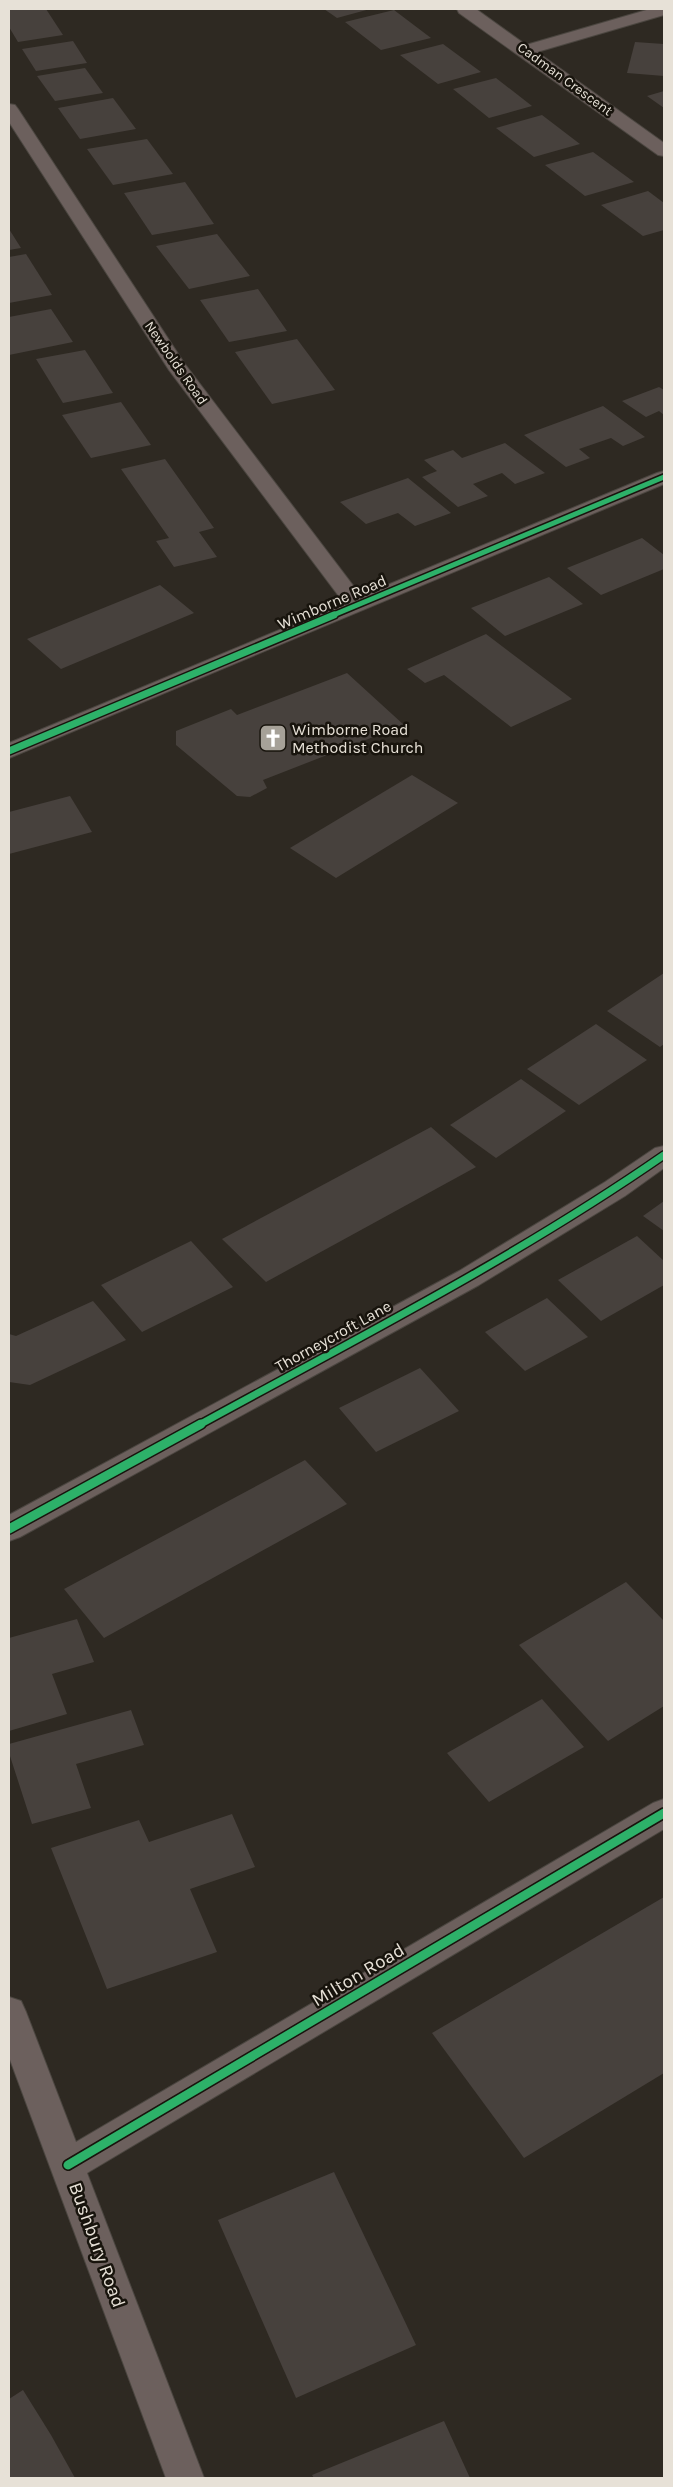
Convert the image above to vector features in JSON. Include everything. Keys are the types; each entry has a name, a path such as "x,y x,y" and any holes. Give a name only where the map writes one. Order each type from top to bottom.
{"street":[{"name":"Cadman Crescent","path":"465,9 526,50 664,151"},
{"path":"526,50 664,10"},
{"name":"Newbolds Road","path":"9,109 176,366 358,606"},
{"name":"Wimborne Road","path":"9,751 664,477"},
{"name":"Thorneycroft Lane","path":"9,1529 468,1278 615,1189 664,1155"},
{"name":"Milton Road","path":"68,2165 664,1814"},
{"name":"Bushbury Road","path":"9,2012 184,2478"}],"building":[{"path":"9,9 46,9 63,35 18,42 9,27"},
{"path":"324,9 370,9 337,18"},
{"path":"394,10 431,38 381,50 345,22"},
{"path":"73,41 87,63 36,71 22,49"},
{"path":"635,42 664,44 664,76 627,73"},
{"path":"443,44 481,72 438,84 400,55"},
{"path":"85,68 103,93 55,101 37,76"},
{"path":"496,78 532,106 489,118 453,89"},
{"path":"664,91 664,108 647,96"},
{"path":"113,98 136,129 80,139 58,108"},
{"path":"542,115 580,144 534,157 496,128"},
{"path":"147,139 173,174 113,185 87,149"},
{"path":"593,152 634,182 585,196 545,165"},
{"path":"185,182 214,224 152,235 124,193"},
{"path":"648,191 664,203 664,230 643,236 601,205"},
{"path":"9,229 21,248 9,250"},
{"path":"217,234 250,276 189,289 156,246"},
{"path":"26,254 52,295 9,303 9,257"},
{"path":"258,289 287,331 229,342 200,300"},
{"path":"51,309 73,342 9,355 9,317"},
{"path":"297,339 335,390 272,404 235,352"},
{"path":"85,350 113,393 63,403 36,359"},
{"path":"659,387 664,390 664,415 659,411 646,417 622,401"},
{"path":"121,402 151,445 91,458 62,415"},
{"path":"603,406 645,437 623,446 611,438 579,449 590,458 566,467 524,435"},
{"path":"505,443 545,473 515,484 502,473 473,484 488,496 458,507 422,477 437,471 424,460 453,450 462,458"},
{"path":"165,459 214,528 199,532 217,557 174,567 156,541 169,538 121,469"},
{"path":"408,478 451,513 415,526 398,513 366,524 340,502"},
{"path":"642,538 664,555 664,569 601,595 567,568"},
{"path":"549,577 583,604 505,636 471,608"},
{"path":"160,585 194,613 61,669 27,639"},
{"path":"486,634 572,699 511,727 444,675 425,683 407,669"},
{"name":"Wimborne Road Methodist Church","path":"347,673 404,725 263,780 267,788 250,797 237,796 176,745 176,731 231,709 237,715"},
{"path":"412,775 458,803 336,878 290,848"},
{"path":"70,796 92,832 9,854 9,812"},
{"path":"664,973 664,1044 660,1047 607,1011"},
{"path":"596,1024 647,1060 579,1105 527,1069"},
{"path":"521,1079 566,1111 496,1158 450,1125"},
{"path":"431,1127 476,1167 266,1282 222,1239"},
{"path":"664,1201 664,1231 643,1216"},
{"path":"637,1236 664,1261 664,1285 601,1321 558,1280"},
{"path":"191,1241 233,1287 142,1332 101,1285"},
{"path":"547,1298 588,1337 525,1371 485,1332"},
{"path":"93,1301 126,1340 30,1385 9,1382 9,1334 16,1336"},
{"path":"420,1368 459,1411 376,1452 339,1408"},
{"path":"305,1460 347,1504 104,1638 64,1589"},
{"path":"626,1582 664,1621 664,1706 608,1741 519,1645"},
{"path":"77,1619 94,1662 52,1674 67,1714 9,1731 9,1638"},
{"path":"542,1699 584,1747 489,1802 447,1753"},
{"path":"131,1710 144,1745 76,1764 91,1808 32,1824 9,1753 9,1744"},
{"path":"232,1814 255,1867 190,1889 217,1952 107,1989 51,1848 139,1820 149,1842"},
{"path":"664,1897 664,2073 524,2158 432,2033"},
{"path":"334,2172 416,2345 296,2398 218,2220"},
{"path":"23,2390 75,2478 9,2478 9,2399"},
{"path":"444,2421 470,2478 314,2478 312,2475"}],"cycle path":[{"path":"9,751 664,477"},
{"path":"9,1529 469,1278 615,1189 664,1155"},
{"path":"68,2165 664,1813"}],"place":[{"name":"Wimborne Road Methodist Church","path":"273,738"}]}
